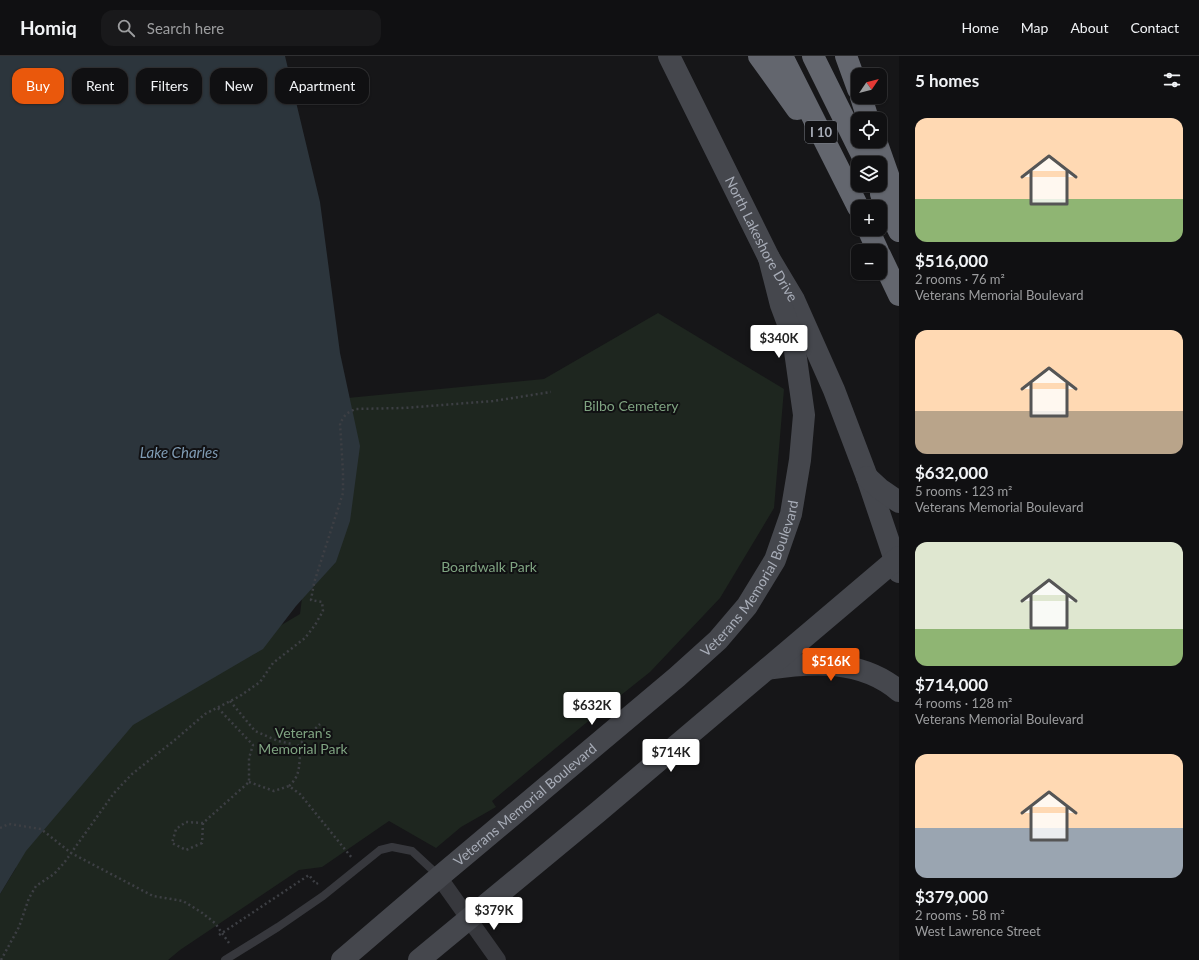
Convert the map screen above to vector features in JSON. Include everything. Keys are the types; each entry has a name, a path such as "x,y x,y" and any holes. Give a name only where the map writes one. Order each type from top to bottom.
{"highway":[{"path":"759,56 847,183"},
{"name":"I 10","path":"782,56 854,200"},
{"name":"I 10","path":"813,56 863,156"},
{"path":"846,56 851,70"},
{"path":"878,148 899,206"},
{"path":"880,192 899,231"},
{"path":"887,269 899,295"}],"main road":[{"name":"North Lakeshore Drive","path":"669,56 769,258 794,300 834,390 898,564"},
{"name":"Veterans Memorial Boulevard","path":"342,960 718,640 747,606 775,560 791,514 800,460 804,415 792,337 781,305 769,258"},
{"path":"867,477 880,489 899,502"},
{"path":"419,960 598,812 767,669 898,564"},
{"path":"767,669 796,665 820,664 846,667 868,673 890,684 899,692"}],"street":[{"path":"439,877 498,960"}],"lane":[{"path":"225,960 278,927 323,896 380,850 392,847 412,851 439,877"}],"path":[{"path":"1,960 19,927 29,898 36,886 54,874 64,863 114,793 132,774 205,714 240,696 260,682 273,663 305,638 315,625 323,611 322,602 311,600 314,583 343,493 340,422 346,414 355,409 404,408 493,401 551,392"},
{"path":"230,701 255,731 278,741 292,744 294,750 300,756 296,780 289,786 274,791 249,782"},
{"path":"203,823 202,843 186,850 172,843 176,829 186,822 203,823 249,782 249,758 253,745 217,707"},
{"path":"294,750 320,724"},
{"path":"289,786 300,794 359,867"},
{"path":"0,828 9,824 41,829 71,853 153,896 183,901 215,923 236,953"},
{"path":"346,863 352,858"},
{"path":"219,935 309,875 316,884 322,880"}],"green space":[{"name":"Boardwalk Park","path":"658,313 784,389 774,508 720,598 650,672 492,801 496,807 461,827 436,848 389,821 322,867 299,870 180,950 168,960 0,960 0,894 16,868 0,778 147,705 300,614 327,400 544,379"}],"water":[{"name":"Lake Charles","path":"0,56 285,56 288,68 275,68 275,104 297,104 320,202 340,353 360,446 350,521 336,562 296,606 263,649 133,725 26,851 0,894"}],"park label":[{"name":"Bilbo Cemetery","path":"631,406"},
{"name":"Veteran's Memorial Park","path":"303,742"}]}
